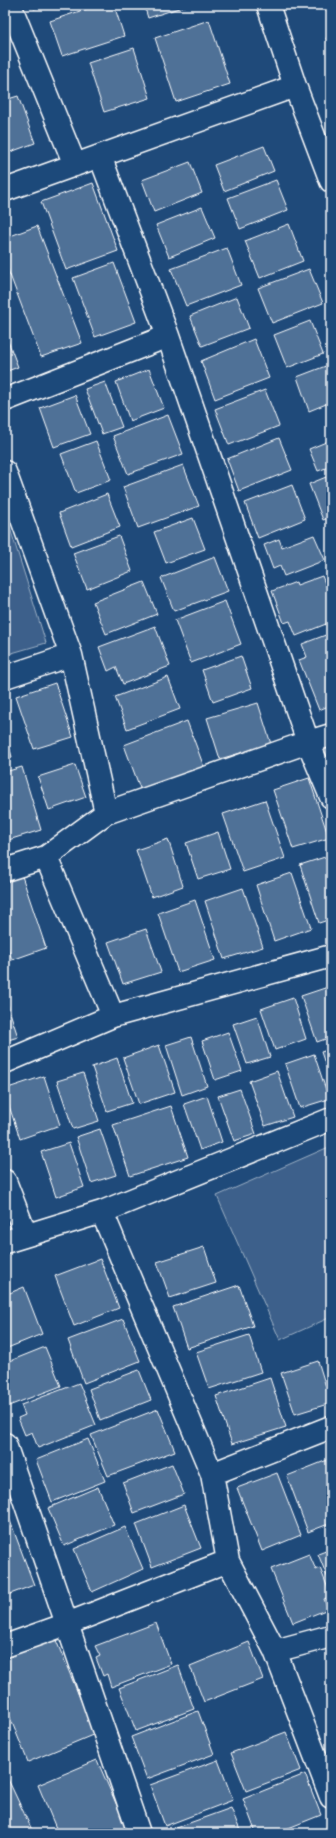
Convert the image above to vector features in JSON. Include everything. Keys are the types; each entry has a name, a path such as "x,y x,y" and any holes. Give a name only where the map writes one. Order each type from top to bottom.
{"street":[{"path":"10,5 75,165"},
{"path":"268,5 295,86 326,149 331,181"},
{"path":"5,190 295,86"},
{"path":"100,156 168,336 308,742 331,797"},
{"path":"5,400 168,336"},
{"path":"5,472 70,656 106,813"},
{"path":"5,676 70,656"},
{"path":"5,870 46,857 106,813 331,735"},
{"path":"46,857 113,1016"},
{"path":"5,1062 113,1016 331,956"},
{"path":"5,1242 102,1212 331,1119"},
{"path":"5,1181 26,1235"},
{"path":"102,1212 212,1474 228,1561 275,1651 331,1797"},
{"path":"212,1474 331,1427"},
{"path":"5,1444 139,1833"},
{"path":"5,1646 67,1624 228,1561"},
{"path":"275,1651 331,1636"}],"shaded area":[{"path":"5,512 46,643 5,655"},
{"path":"331,1146 331,1317 280,1340 217,1196"}],"building":[{"path":"33,5 46,5 34,9"},
{"path":"98,5 114,5 124,36 62,56 50,21"},
{"path":"144,5 188,5 148,18"},
{"path":"209,20 230,84 176,102 155,38"},
{"path":"331,36 331,49 326,38"},
{"path":"134,48 150,98 104,112 88,63"},
{"path":"18,96 35,143 5,154 5,100"},
{"path":"264,146 274,171 224,191 214,165"},
{"path":"190,162 202,193 154,212 142,180"},
{"path":"276,180 288,210 240,229 228,198"},
{"path":"93,183 118,251 66,270 41,202"},
{"path":"202,207 215,238 169,257 156,225"},
{"path":"289,224 303,261 260,278 245,241"},
{"path":"37,226 82,343 41,357 5,262 5,238"},
{"path":"227,248 241,285 186,306 171,269"},
{"path":"114,263 136,322 95,337 73,278"},
{"path":"309,269 323,303 272,323 258,288"},
{"path":"237,297 249,328 202,346 190,316"},
{"path":"310,321 323,354 287,368 274,335"},
{"path":"5,333 18,367 5,372"},
{"path":"254,339 269,378 215,399 201,361"},
{"path":"331,364 331,402 309,411 297,377"},
{"path":"149,369 164,408 130,421 116,382"},
{"path":"105,382 122,427 102,434 85,389"},
{"path":"265,390 279,426 229,445 215,409"},
{"path":"75,395 90,434 54,447 40,408"},
{"path":"168,415 183,454 128,474 113,436"},
{"path":"279,438 292,470 239,491 227,459"},
{"path":"331,440 331,466 318,471 309,449"},
{"path":"96,441 111,480 76,493 61,454"},
{"path":"183,465 199,506 138,528 123,487"},
{"path":"331,475 331,517 323,520 309,484"},
{"path":"292,485 305,519 258,538 245,503"},
{"path":"107,494 120,527 71,546 59,513"},
{"path":"193,518 205,549 166,563 154,532"},
{"path":"314,535 325,560 284,576 280,566 273,569 264,545 279,539 282,547"},
{"path":"119,536 132,571 87,589 73,553"},
{"path":"215,557 228,591 174,611 161,578"},
{"path":"322,576 331,598 331,622 296,636 290,621 284,623 272,591 296,582 297,585"},
{"path":"144,582 157,614 106,634 93,602"},
{"path":"225,601 241,644 191,663 175,620"},
{"path":"155,626 170,666 123,684 116,667 108,671 99,647"},
{"path":"331,633 331,705 319,710 299,660 307,657 302,644"},
{"path":"241,656 252,688 213,702 202,670"},
{"path":"168,677 180,709 127,729 115,697"},
{"path":"55,683 73,737 34,749 16,696"},
{"path":"258,703 271,744 220,759 207,718"},
{"path":"187,721 204,767 141,791 124,745"},
{"path":"5,731 12,757 5,759"},
{"path":"75,765 86,797 49,810 38,777"},
{"path":"22,767 41,830 5,841 5,772"},
{"path":"309,778 329,838 293,849 273,790"},
{"path":"265,800 285,858 243,872 223,814"},
{"path":"218,832 230,869 198,879 186,843"},
{"path":"168,839 183,886 152,897 136,850"},
{"path":"331,855 331,919 319,923 300,865"},
{"path":"292,873 311,928 274,941 256,885"},
{"path":"22,876 46,948 12,960 5,939 5,882"},
{"path":"243,888 263,947 224,959 205,901"},
{"path":"195,900 215,960 178,972 158,913"},
{"path":"146,929 161,972 123,984 108,942"},
{"path":"328,987 331,996 331,1037 317,1042 301,996"},
{"path":"5,997 18,1037 5,1041"},
{"path":"293,998 306,1039 275,1050 261,1009"},
{"path":"257,1016 270,1057 247,1064 233,1024"},
{"path":"228,1032 242,1071 215,1080 202,1041"},
{"path":"191,1037 207,1086 182,1095 166,1045"},
{"path":"159,1045 175,1092 139,1104 123,1058"},
{"path":"331,1049 331,1081 321,1052"},
{"path":"314,1054 329,1099 300,1108 285,1064"},
{"path":"117,1058 132,1103 107,1111 92,1067"},
{"path":"277,1071 293,1117 265,1126 249,1081"},
{"path":"83,1073 99,1121 73,1129 57,1081"},
{"path":"44,1076 60,1125 20,1139 5,1094 5,1089"},
{"path":"240,1089 256,1134 234,1141 218,1096"},
{"path":"207,1096 222,1142 200,1150 184,1104"},
{"path":"171,1106 188,1157 130,1176 113,1125"},
{"path":"100,1129 116,1175 91,1183 76,1137"},
{"path":"69,1143 84,1187 56,1197 41,1152"},
{"path":"5,1214 8,1223 5,1224"},
{"path":"204,1247 216,1283 170,1298 157,1262"},
{"path":"100,1259 119,1308 74,1326 55,1276"},
{"path":"239,1285 253,1326 187,1348 173,1307"},
{"path":"24,1287 42,1334 5,1349 5,1295"},
{"path":"123,1319 140,1361 84,1383 68,1340"},
{"path":"249,1335 261,1372 209,1389 196,1352"},
{"path":"45,1347 61,1386 6,1407 5,1363"},
{"path":"318,1361 331,1403 295,1414 281,1373"},
{"path":"139,1370 151,1400 100,1420 89,1389"},
{"path":"270,1378 286,1427 232,1444 216,1396"},
{"path":"79,1383 96,1425 38,1448 32,1432 25,1435 18,1418 25,1415 21,1405"},
{"path":"158,1409 175,1451 108,1476 91,1435"},
{"path":"88,1439 105,1481 52,1502 36,1460"},
{"path":"330,1459 331,1523 308,1532 287,1476"},
{"path":"172,1464 184,1494 134,1513 123,1483"},
{"path":"277,1473 301,1535 262,1551 237,1488"},
{"path":"98,1487 114,1525 64,1546 48,1508"},
{"path":"184,1505 201,1548 152,1567 136,1524"},
{"path":"6,1510 34,1585 5,1596 5,1511"},
{"path":"125,1527 143,1569 92,1592 74,1549"},
{"path":"331,1549 331,1586 318,1554"},
{"path":"309,1554 316,1570 320,1568 331,1596 324,1599 328,1609 293,1623 271,1569"},
{"path":"156,1623 171,1664 111,1687 107,1674 103,1676 96,1658 100,1656 95,1646"},
{"path":"53,1633 95,1734 28,1762 5,1705 5,1652"},
{"path":"249,1642 263,1679 204,1702 190,1666"},
{"path":"178,1665 194,1709 136,1731 119,1688"},
{"path":"198,1711 214,1754 147,1779 131,1737"},
{"path":"286,1732 301,1770 246,1791 231,1753"},
{"path":"97,1760 129,1833 58,1833 38,1785"},
{"path":"218,1760 233,1800 165,1826 150,1785"},
{"path":"5,1773 33,1832 34,1833 5,1833"},
{"path":"305,1774 321,1815 276,1833 256,1833 243,1799"},
{"path":"231,1808 241,1833 171,1833 170,1830"}]}
